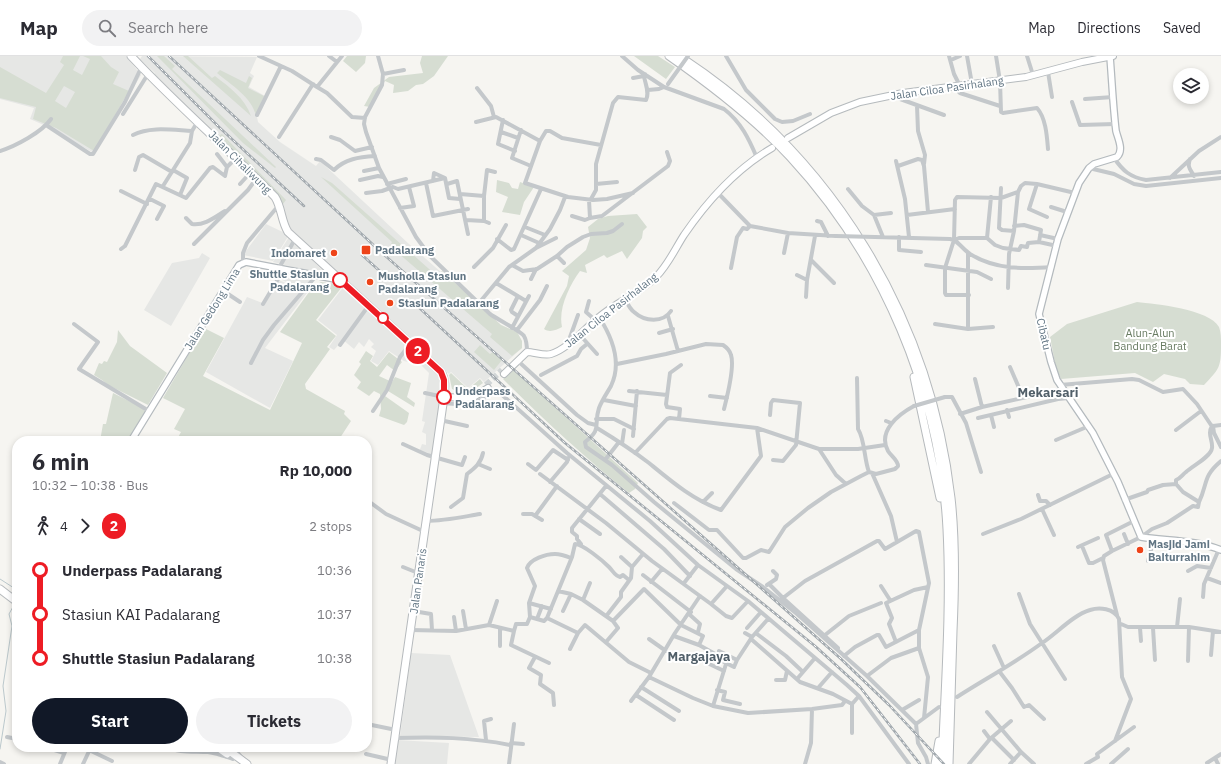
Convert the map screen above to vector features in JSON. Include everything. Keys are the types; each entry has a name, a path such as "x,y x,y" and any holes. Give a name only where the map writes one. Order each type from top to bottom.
{"highway":[{"name":"Jalan Cihaliwung","path":"131,56 141,68 198,121 275,197 280,205 284,225 288,232 441,372 444,380 444,400"},
{"path":"669,56 734,104 790,156 811,181 839,218 870,266 889,303 911,356 921,386 940,461 947,521 948,554 941,709 942,764"},
{"path":"679,56 738,98 786,144 818,179 845,214 876,264 900,311 915,347 939,427 951,499 955,579 949,764"},
{"name":"Jalan Panaris","path":"391,762 444,400"},
{"path":"0,589 12,598"},
{"path":"935,764 941,709"},
{"path":"224,752 244,763"},
{"path":"230,752 244,763"}],"main road":[{"name":"Jalan Ciloa Pasirhalang","path":"788,138 819,119 841,108 860,102 1033,75 1099,57 1112,56"},
{"name":"Jalan Ciloa Pasirhalang","path":"527,352 552,354 580,335 597,318 648,284 659,274 684,235 717,192 757,158 772,148"},
{"path":"503,372 527,352"},
{"path":"444,400 460,398 487,386"}],"street":[{"path":"259,56 292,71 327,93 352,117 365,118"},
{"path":"329,56 337,62"},
{"path":"317,87 342,56"},
{"path":"378,56 383,74 382,84 365,118 366,132 379,168 388,186 416,237 430,256 499,321 517,330 524,336 527,352"},
{"path":"622,56 645,75 666,86 716,106 732,115 748,137 757,158"},
{"path":"648,90 659,89 666,86 688,56"},
{"path":"726,56 746,90 775,119 782,122 793,122 810,114"},
{"path":"960,56 950,58 960,93 1000,106"},
{"path":"967,56 972,84"},
{"path":"996,56 1000,81 1001,112 1003,113 1031,108 1039,110 1046,129 1048,149"},
{"path":"1027,56 1033,75"},
{"path":"1089,168 1101,161 1114,158 1119,155 1120,147 1115,124 1113,97 1112,56"},
{"path":"257,115 281,66"},
{"path":"46,125 90,154 93,154 125,102 141,68"},
{"path":"383,74 404,70"},
{"path":"1048,72 1052,97"},
{"path":"123,114 148,74"},
{"path":"633,78 645,75"},
{"path":"590,218 590,200 594,196 596,184 596,164 611,108 616,98 646,100 648,90 645,88 645,75"},
{"path":"279,137 313,84"},
{"path":"477,88 490,106 494,117"},
{"path":"892,96 944,115"},
{"path":"1085,99 1113,97"},
{"path":"1072,102 1080,124 1115,124"},
{"path":"917,106 918,131 925,155 924,166 928,212"},
{"path":"476,122 494,117 503,120 540,141"},
{"path":"0,151 31,134 42,130 51,119"},
{"path":"503,120 498,144 515,151"},
{"path":"163,186 190,143 192,131 198,121"},
{"path":"133,135 150,130 192,131"},
{"path":"521,130 512,158 531,166"},
{"path":"601,145 562,138 550,131 544,133 525,183 565,197 590,200 607,199 633,193"},
{"path":"501,132 518,138"},
{"path":"331,137 340,140 355,151 372,146"},
{"path":"1169,179 1191,157 1221,137"},
{"path":"572,216 585,220 602,216 670,165 667,152"},
{"path":"217,154 227,167"},
{"path":"135,170 139,157 143,155 188,178 180,195"},
{"path":"316,159 320,160 334,170 340,164 353,158 375,156"},
{"path":"1191,157 1188,165 1189,169 1194,175 1195,181"},
{"path":"121,249 125,246 150,199 156,184 186,198 212,167 224,176 227,167 236,158"},
{"path":"1114,158 1128,175 1146,180 1169,179 1221,172"},
{"path":"898,166 918,159 922,160 924,166"},
{"path":"896,161 907,216 909,237"},
{"path":"1114,174 1120,167"},
{"path":"364,171 379,168"},
{"path":"1089,168 1114,174 1134,184 1146,186 1221,178"},
{"name":"Cibatu","path":"1089,168 1075,193 1067,212 1039,314 1051,362 1061,387 1089,426 1113,474 1141,537"},
{"path":"484,221 484,196 487,170 495,172"},
{"path":"240,184 250,173"},
{"path":"433,181 434,173 445,178 449,198 484,196"},
{"path":"360,180 378,176 384,177"},
{"path":"388,186 398,189 445,178"},
{"path":"1134,184 1135,178"},
{"path":"194,244 230,208 256,179"},
{"path":"366,193 382,191 388,186 406,179"},
{"path":"447,184 456,181 465,209 468,234"},
{"path":"596,184 617,182"},
{"path":"426,183 433,216 465,209"},
{"path":"1008,288 1008,268 1018,192 1021,186 1025,183 1037,184 1075,193"},
{"path":"1037,184 1029,209 1047,217"},
{"path":"400,208 414,206 409,187"},
{"path":"1001,188 999,228 1002,230 1024,225 1040,230 1040,242"},
{"path":"497,239 512,250 525,227 541,189"},
{"path":"848,189 862,206 874,216 883,237"},
{"path":"121,191 147,204"},
{"path":"717,192 750,226 788,233 815,236 909,237 954,240 959,238 987,238 994,244 1003,248 1020,250 1021,246 1027,247 1028,243 1058,242"},
{"path":"969,295 946,295 945,268 954,240 957,197 1001,198 1018,192"},
{"path":"536,248 560,210 565,197"},
{"path":"987,238 991,197"},
{"path":"150,199 164,206 157,219"},
{"path":"243,263 247,243 280,205"},
{"path":"1051,207 1067,212"},
{"path":"186,218 192,224 199,225 230,208"},
{"path":"907,216 955,209"},
{"path":"874,216 891,213"},
{"path":"466,220 484,221 489,223"},
{"path":"817,221 821,222 828,236"},
{"path":"512,265 523,271 537,269 583,237 591,234 614,231 622,224"},
{"path":"474,267 488,253 506,225"},
{"path":"731,268 737,237 743,228 747,229 750,226"},
{"path":"525,227 545,235"},
{"path":"784,253 788,233"},
{"path":"521,235 539,243"},
{"path":"1040,235 1058,242"},
{"path":"806,297 807,280 815,236"},
{"path":"899,237 899,250 921,252"},
{"path":"479,303 512,265 536,248 556,238"},
{"path":"263,304 295,239"},
{"path":"954,240 968,253 983,261 1008,268 1023,269 1052,267"},
{"path":"968,253 968,329"},
{"path":"557,256 564,263"},
{"path":"811,260 834,283"},
{"name":"Jalan Gedong Lima","path":"134,436 236,268 246,262 340,280"},
{"path":"926,265 968,271 981,274 991,279"},
{"path":"531,279 537,269"},
{"path":"797,274 807,280"},
{"path":"251,362 263,340 274,325 316,276"},
{"path":"496,283 526,301"},
{"path":"517,330 540,300 547,286"},
{"path":"222,290 240,302"},
{"path":"518,296 511,310 518,316"},
{"path":"512,328 529,296"},
{"path":"625,299 634,313 642,317 660,320 668,316 671,311"},
{"path":"589,301 586,312 597,318 606,328 617,364 614,377 596,419 597,427 593,436 585,442 586,447 605,460 736,569 763,587 845,655"},
{"path":"340,345 369,305"},
{"path":"570,342 569,340 578,315"},
{"path":"668,316 673,329 678,351"},
{"path":"74,324 98,342 79,369 149,411"},
{"path":"935,324 968,329 993,327"},
{"path":"659,333 673,329"},
{"path":"580,335 596,354"},
{"path":"374,411 387,390 400,357 410,344"},
{"path":"541,375 577,356 581,349 587,344"},
{"path":"617,364 706,344 723,345 731,354 732,359 727,398 724,409"},
{"path":"518,360 577,415 621,443 682,490 703,502 722,510 761,456 757,428"},
{"path":"679,419 680,408 666,406 670,374 681,365"},
{"path":"1010,367 1023,397"},
{"path":"857,378 858,429 862,434 863,448 871,473 891,516 897,542"},
{"path":"975,379 982,407"},
{"path":"960,414 1061,387 1092,381 1139,380 1163,392 1184,389 1212,426 1221,447"},
{"path":"629,391 667,395"},
{"path":"633,436 637,391"},
{"path":"425,393 444,400 464,404 473,403 494,393 500,393 561,448 650,521 698,564 748,601 859,696 909,764"},
{"path":"710,396 727,398"},
{"path":"674,503 709,530 717,530 743,558 746,558 761,550 770,551 785,527 808,508 846,484 871,473 895,469 898,466 898,463 885,445 891,423 899,415 914,406 945,397 952,397 966,423 981,472"},
{"path":"978,418 1007,410 1069,398"},
{"path":"483,399 487,406"},
{"path":"604,400 636,406"},
{"path":"770,415 771,403 773,400 800,403 795,446 783,461 773,460"},
{"path":"1007,410 1009,417"},
{"path":"1176,430 1201,411"},
{"path":"991,415 994,427"},
{"path":"596,419 611,418 634,429"},
{"path":"635,453 667,419 679,419 723,426 757,428 819,449 863,448 885,445"},
{"path":"440,420 467,426"},
{"path":"886,421 891,423"},
{"path":"1212,426 1221,425"},
{"path":"1056,440 1089,426"},
{"path":"1176,484 1176,480 1199,463 1212,450 1210,433 1212,426"},
{"path":"605,460 621,443 624,430"},
{"path":"403,444 435,457 462,465 465,457"},
{"path":"561,448 568,460"},
{"path":"819,449 836,476 846,484"},
{"path":"528,464 536,470 553,450 568,460"},
{"path":"451,507 462,499 467,474 482,460 483,453"},
{"path":"550,482 568,460"},
{"path":"1098,538 1080,546 1089,563 1094,563 1112,551 1141,537 1152,529 1167,522 1193,506 1198,507 1198,502 1203,493 1205,480 1214,466 1221,461"},
{"path":"478,464 490,469"},
{"path":"540,474 587,509 662,569 684,583 726,616 732,618 748,601"},
{"path":"983,534 1050,506 1113,474"},
{"path":"1124,500 1147,492 1148,490 1157,486 1176,484"},
{"path":"1176,484 1183,492 1198,502"},
{"path":"535,516 557,486"},
{"path":"606,486 571,530 577,536 576,540 608,567 617,577 620,578 623,575 629,580"},
{"path":"703,502 712,493"},
{"path":"600,494 664,549 690,576"},
{"path":"1038,494 1040,501 1045,501 1050,506"},
{"path":"372,504 386,514 425,532"},
{"path":"1042,509 1054,535"},
{"path":"426,521 440,521 450,518 480,514"},
{"path":"523,514 532,514 542,520"},
{"path":"579,519 600,534"},
{"path":"1112,551 1106,535 1130,523"},
{"path":"783,598 805,581 877,541 880,541 884,549 916,531 920,533 928,573 928,587 919,630 919,648 928,677 924,718"},
{"path":"1124,534 1128,544"},
{"path":"1141,537 1220,549 1207,578 1203,597"},
{"path":"1148,561 1154,539"},
{"path":"530,617 544,621 547,618 571,558 575,544 585,548"},
{"path":"549,663 511,645 516,624 527,624 530,617 530,603 535,586 527,568 528,564 541,557 556,554 571,558"},
{"path":"607,615 621,596 621,592 629,580 632,567 643,554"},
{"path":"621,557 632,567"},
{"path":"1103,558 1120,624 1122,677 1131,699 1115,741"},
{"path":"684,583 698,564"},
{"path":"1188,571 1197,566 1211,568"},
{"path":"403,567 418,573"},
{"path":"613,621 662,569"},
{"path":"763,587 777,577 773,570"},
{"path":"643,575 690,613 700,624 698,632"},
{"path":"1207,578 1221,582"},
{"path":"583,600 590,584"},
{"path":"769,584 825,635 916,724 918,743 926,757 928,764"},
{"path":"712,604 727,586"},
{"path":"881,586 890,600"},
{"path":"896,642 889,624 892,619 886,604 890,600 914,590 928,587"},
{"path":"644,589 681,625 703,635 699,645"},
{"path":"558,591 571,594 583,600 607,615 613,621 618,627 606,642"},
{"path":"563,611 571,594"},
{"path":"1019,594 1030,624 1065,679"},
{"path":"631,701 666,651 700,596"},
{"path":"1177,627 1180,599"},
{"path":"489,625 497,601"},
{"path":"530,603 550,609"},
{"path":"825,635 849,616 881,603"},
{"path":"537,619 542,606"},
{"path":"957,697 1043,643 1081,614 1089,610 1106,610 1117,615"},
{"path":"413,611 431,614 432,630"},
{"path":"463,611 466,629"},
{"path":"746,628 760,612"},
{"path":"454,616 456,631"},
{"path":"547,618 578,633"},
{"path":"674,636 699,645 717,655 716,658 734,667 752,638 757,634 768,619"},
{"path":"1120,624 1128,627 1140,628 1189,627 1221,632"},
{"path":"411,630 456,631 489,625 514,631"},
{"path":"570,649 578,633 585,625 629,662 650,675 693,698 713,706 748,713 812,709 842,705 845,701"},
{"path":"1188,661 1189,627"},
{"path":"1140,628 1141,641"},
{"path":"1153,628 1155,660"},
{"path":"500,646 502,629"},
{"path":"845,655 855,647 877,635 880,636 885,646 890,646 919,630"},
{"path":"1211,655 1214,631"},
{"path":"745,633 800,682 833,694 852,704"},
{"path":"757,634 786,656 803,672"},
{"path":"649,639 666,651"},
{"path":"994,646 1004,668"},
{"path":"867,676 891,658 919,648"},
{"path":"719,651 737,660"},
{"path":"535,657 530,668 541,674 540,684 554,693 554,705"},
{"path":"797,679 815,658"},
{"path":"701,660 724,671"},
{"path":"713,706 726,664"},
{"path":"776,680 785,680 787,671"},
{"path":"999,671 1024,707 1029,705 1044,719"},
{"path":"818,688 832,672"},
{"path":"641,687 679,711"},
{"path":"717,690 725,692 723,700"},
{"path":"636,695 674,720"},
{"path":"852,733 852,704 859,696"},
{"path":"716,698 740,704"},
{"path":"902,710 918,700"},
{"path":"805,764 811,742 812,709"},
{"path":"916,724 941,709"},
{"path":"987,712 1021,752 1034,764"},
{"path":"486,740 484,721 491,719"},
{"path":"969,764 991,738 1011,722"},
{"path":"509,764 514,724"},
{"path":"372,726 396,734 523,744"},
{"path":"1086,764 1098,757 1097,754 1134,727"},
{"path":"984,731 1014,760"},
{"path":"8,737 12,738"},
{"path":"1111,764 1128,749"},
{"path":"60,764 64,753 61,752"},
{"path":"83,764 89,752"},
{"path":"96,752 112,761"},
{"path":"209,752 233,758"},
{"path":"236,752 244,763"},
{"path":"1010,764 1021,752"},
{"path":"366,754 391,762"},
{"path":"1207,763 1221,754"},
{"path":"1215,758 1218,764"},
{"path":"0,762 4,764"}],"shaded area":[{"path":"0,56 126,56 141,75 95,154 53,129 30,119 34,108 0,99"},
{"name":"Stasiun Padalarang","path":"142,56 257,57 250,73 254,76 249,87 265,96 257,117 258,122 280,142 316,166 320,161 409,244 501,325 518,333 522,348 484,382 480,378 468,388 451,372 449,374 291,230 286,222 283,205 280,200 198,117 153,77 155,73 140,59"},
{"path":"266,224 289,235 273,261 243,255"},
{"path":"289,237 326,274 325,275 273,262"},
{"path":"202,253 210,258 171,326 144,310 172,263 199,258"},
{"path":"284,272 313,277 302,289 280,279"},
{"path":"279,280 307,293 265,348 293,361 270,408 206,372 247,297 265,304"},
{"path":"344,286 434,367 443,381 433,456 419,452 422,444 426,445 426,434 422,432 425,422 422,421 429,373 421,365 419,366 411,360 408,362 404,361 389,351 378,365 371,361 376,351 371,347 374,344 369,339 364,347 359,342 354,349 343,340 334,350 329,347 337,335 318,320"},
{"path":"411,653 450,655 479,737 400,736"},
{"path":"397,740 449,743 447,764 394,764"}],"green space":[{"path":"63,56 80,56 73,70 82,75 90,59 83,56 101,56 111,67 119,72 113,84 129,91 94,151 56,128 33,119 36,107 0,98 0,67 46,93 64,65 60,62","holes":["64,86 75,92 66,108 55,101"]},
{"path":"157,56 164,56 175,66 172,69 276,167 275,168 243,143"},
{"path":"183,56 188,56 212,78 215,76 231,89 241,98 251,116"},
{"path":"347,56 366,56 365,63 356,72 343,61"},
{"path":"422,56 448,56 434,76 423,84 416,85 408,91 393,93 394,85 385,81 370,107 364,106 374,88 389,77 423,73 420,63"},
{"path":"634,56 658,56 675,67 666,79"},
{"path":"220,70 246,83 249,76 252,78 248,88 264,96 256,116 254,109 246,97 217,73"},
{"path":"222,134 286,200 283,204 218,136"},
{"path":"321,177 332,183 437,276 442,271 501,325 517,332 522,341 522,348 512,356 490,337 492,334 390,246 392,242"},
{"path":"497,180 509,183 512,188 518,189 520,182 534,187 524,202 520,215 502,212 508,197 496,192"},
{"path":"637,214 647,227 643,231 642,238 627,259 622,251 607,258 604,255 585,265 587,273 580,271 565,298 561,320 562,327 551,331 544,329 567,286 569,276 562,271 586,250 590,238 588,227 598,219 608,216"},
{"path":"321,282 338,284 342,287 316,320 336,336 327,347 330,349 305,384 306,389 345,411 344,414 351,421 341,436 179,436 181,432 174,429 185,409 163,398 204,328 224,338 203,376 270,410 302,343 280,332 312,288"},
{"name":"Alun-Alun Bandung Barat","path":"1137,302 1181,308 1205,316 1219,327 1221,333 1220,364 1204,385 1190,384 1185,379 1164,374 1153,382 1135,373 1061,379 1056,368 1050,337 1067,324"},
{"path":"118,330 130,346 167,373 148,405 108,385 94,375 99,363 102,364 104,361 107,362 117,342"},
{"path":"480,345 490,354 493,352 502,360 494,370 474,352"},
{"path":"366,351 373,356 370,361 377,367 389,352 402,362 395,371 387,365 379,376 392,382 395,377 411,383 407,397 415,403 414,407 388,391 385,396 409,413 407,422 404,425 379,416 381,409 380,394 374,391 369,396 357,388 361,382 354,375 361,364 359,362"},
{"path":"514,370 638,483 635,489 629,493 564,438 533,409 503,379"},
{"path":"451,373 468,389 480,379 483,383 472,391 462,394 452,389 449,375"},
{"path":"113,393 141,407 146,412 133,436 101,436 103,424 106,424"}],"waterway":[{"path":"0,579 12,587"},
{"path":"12,609 9,614 12,626"},
{"path":"0,749 6,711 3,686 12,626"}],"tunnel":[{"path":"486,385 502,370"}],"railway":[{"path":"148,56 220,128 304,206"},
{"path":"169,56 381,252 840,658 889,705 944,764"},
{"path":"362,255 383,274"},
{"path":"413,302 565,443 815,646 860,687 920,764"}],"bus line":[{"name":"2","path":"340,280 441,372 445,386 444,397"}],"place":[{"name":"Padalarang","path":"366,250"},
{"name":"Indomaret","path":"334,253"},
{"name":"Shuttle Stasiun Padalarang","path":"340,280"},
{"name":"Musholla Stasiun Padalarang","path":"370,282"},
{"name":"Stasiun Padalarang","path":"390,303"},
{"name":"Underpass Padalarang","path":"444,397"},
{"name":"Masjid Jami Baiturrahim","path":"1140,550"}],"district":[{"name":"Mekarsari","path":"1048,392"},
{"name":"Margajaya","path":"699,656"}]}
